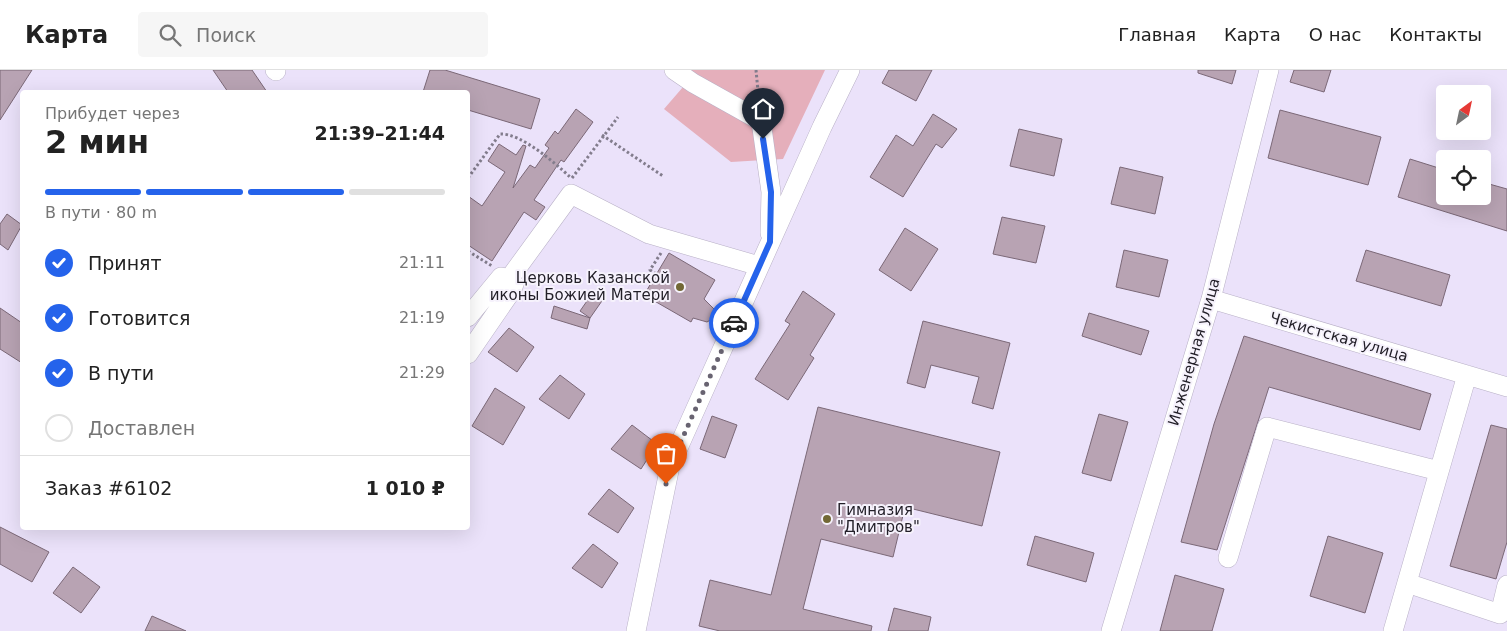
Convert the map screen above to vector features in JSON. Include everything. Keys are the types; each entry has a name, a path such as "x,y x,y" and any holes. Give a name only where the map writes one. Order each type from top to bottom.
{"street":[{"path":"674,70 693,83 761,121 771,192 770,242"},
{"path":"636,631 670,466 759,266 850,70"},
{"name":"Инженерная улица","path":"1111,631 1211,299 1269,70"},
{"path":"509,280 571,194 645,232 759,266"},
{"path":"470,315 502,277 514,284 512,290 470,351"},
{"name":"Чекистская улица","path":"1211,299 1507,387"},
{"path":"1393,631 1467,375"},
{"path":"1228,558 1267,426 1439,471"},
{"path":"1407,583 1500,614 1507,586"}],"path":[{"path":"572,179 602,135 618,117"},
{"path":"470,175 500,134 510,134 542,154 578,184"},
{"path":"602,135 662,176"},
{"path":"656,274 650,270 669,240"}],"shaded area":[{"path":"688,70 825,70 783,159 731,162 664,109 683,87"}],"building":[{"path":"0,70 32,70 0,120"},
{"path":"213,70 252,70 266,90 227,90"},
{"path":"430,70 445,70 540,99 531,129 470,111 470,90 424,90"},
{"path":"889,70 932,70 916,101 882,83"},
{"path":"1198,70 1236,70 1232,84 1198,73"},
{"path":"1294,70 1331,70 1324,92 1290,82"},
{"path":"576,109 593,122 564,162 561,160 534,200 545,207 536,220 524,212 492,261 470,246 470,197 482,206 505,172 488,161 499,144 516,155 523,145 526,146 513,188 530,165 535,168 549,148 545,145 555,131 558,134"},
{"path":"1280,110 1381,137 1368,185 1268,158"},
{"path":"933,114 957,129 942,148 936,144 903,197 870,177 896,135 913,146"},
{"path":"1019,129 1062,139 1054,176 1010,166"},
{"path":"1410,159 1436,167 1436,205 1491,205 1491,185 1507,189 1507,231 1398,197"},
{"path":"1120,167 1163,177 1155,214 1111,204"},
{"path":"7,214 20,224 20,229 8,250 0,244 0,224"},
{"path":"1002,217 1045,226 1036,263 993,254"},
{"path":"905,228 938,249 911,291 879,270"},
{"path":"1124,250 1168,260 1159,297 1116,287"},
{"path":"1366,250 1450,275 1441,306 1356,281"},
{"name":"Церковь Казанской иконы Божией Матери","path":"669,253 715,280 704,299 715,310 714,318 707,322 693,318 691,322 644,295"},
{"path":"594,291 604,298 590,318 580,311"},
{"path":"803,291 835,314 810,355 814,358 788,400 755,379 790,324 785,321"},
{"path":"554,306 590,318 587,329 551,318"},
{"path":"0,308 20,322 20,362 0,349"},
{"path":"1089,313 1149,331 1141,355 1082,336"},
{"path":"923,321 1010,343 993,409 972,403 979,377 931,365 925,388 907,383"},
{"path":"509,328 534,347 517,372 488,352"},
{"path":"1244,336 1431,394 1420,430 1269,387 1217,550 1181,542 1214,424"},
{"path":"560,375 585,394 569,419 539,399"},
{"path":"495,388 525,407 503,445 472,426"},
{"name":"Гимназия \"Дмитров\"","path":"818,407 1000,452 982,526 905,507 893,557 821,539 803,609 872,626 871,631 720,631 699,626 710,580 771,595"},
{"path":"1099,414 1128,422 1111,481 1082,473"},
{"path":"712,416 737,425 725,458 700,449"},
{"path":"632,425 657,444 641,469 611,449"},
{"path":"1491,425 1507,429 1507,542 1496,579 1450,566"},
{"path":"609,489 634,508 618,533 588,514"},
{"path":"0,527 49,552 32,582 0,564"},
{"path":"1035,536 1094,553 1086,582 1027,565"},
{"path":"1328,536 1383,553 1365,613 1310,596"},
{"path":"593,544 618,563 602,588 572,568"},
{"path":"73,567 100,587 81,613 53,593"},
{"path":"1175,575 1224,589 1212,631 1160,631"},
{"path":"894,608 931,617 928,631 888,631"},
{"path":"152,616 186,631 145,631"}],"way so far":[{"path":"666,484 670,466 734,323"}],"place":[{"name":"Церковь Казанской иконы Божией Матери","path":"680,287"},
{"name":"Гимназия \"Дмитров\"","path":"827,519"}],"route":[{"path":"734,323 770,242 771,192 763,139"}]}
